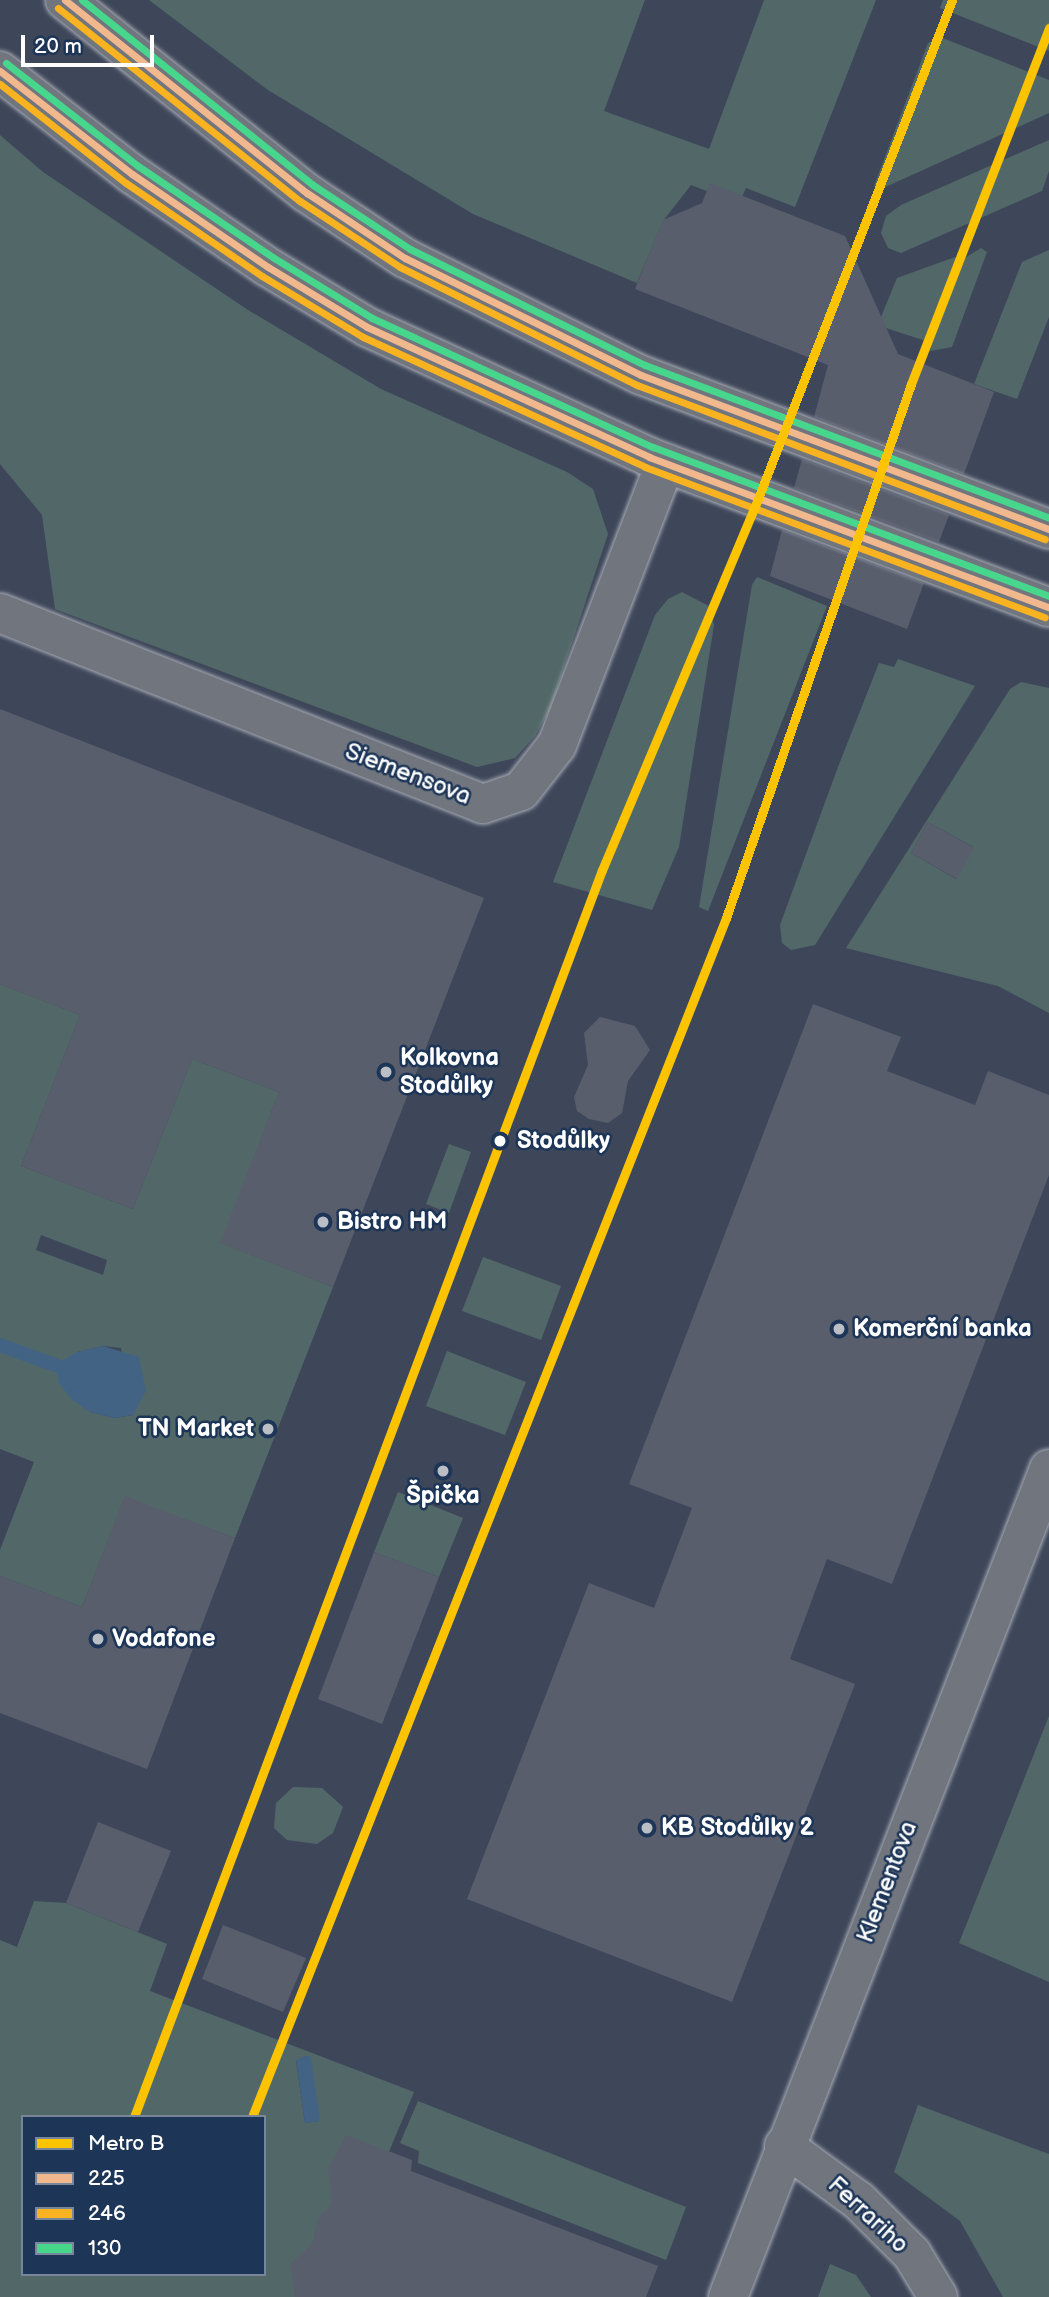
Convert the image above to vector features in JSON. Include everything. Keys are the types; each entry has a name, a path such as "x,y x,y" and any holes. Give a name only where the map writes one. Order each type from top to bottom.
{"main road":[{"path":"65,0 357,229 405,258 641,375 1035,524"},
{"path":"0,71 143,182 268,267 367,327 665,463 1049,607"},
{"name":"Siemensova","path":"0,613 484,804 521,791 557,745 665,463"},
{"name":"Klementova","path":"728,2297 784,2146 1049,1469"},
{"name":"Ferrariho","path":"784,2146 859,2201 912,2254 938,2297"}],"green space":[{"path":"149,0 645,0 604,111 709,149 764,0 876,0 795,207 746,188 739,203 691,185 663,221 637,283 473,214 268,90"},
{"path":"943,0 1049,0 1049,51 940,8"},
{"path":"940,37 1049,80 1049,113 881,189 874,186 928,43"},
{"path":"0,135 43,172 248,310 381,389 567,472 593,489 608,534 550,709 535,736 515,758 477,767 55,609 42,515 0,464"},
{"path":"1049,140 1049,171 1042,191 901,253 888,248 881,233 886,216 901,205"},
{"path":"981,248 987,252 952,347 930,351 932,343 886,328 881,317 897,278 955,257 960,261"},
{"path":"1049,250 1049,317 1017,399 974,384 1022,262"},
{"path":"757,577 827,606 708,911 699,907 752,585"},
{"path":"682,592 709,606 714,625 679,847 652,910 553,882 655,615 668,599"},
{"path":"898,659 975,686 815,945 791,950 782,943 780,925 838,767 879,663 894,667"},
{"path":"1021,682 1049,688 1049,1013 998,986 846,948 1010,689","holes":["928,822 973,847 956,879 911,853"]},
{"path":"0,984 80,1015 21,1166 133,1209 192,1059 279,1092 221,1243 333,1287 235,1538 125,1497 82,1607 0,1576 0,1550 34,1462 0,1449","holes":["41,1235 107,1260 103,1275 36,1250","103,1346 121,1348 133,1415 115,1418 90,1412 77,1352"]},
{"path":"449,1144 471,1152 449,1213 426,1204"},
{"path":"483,1257 561,1286 541,1340 462,1311"},
{"path":"447,1351 526,1382 505,1435 426,1406"},
{"path":"398,1492 463,1518 439,1577 374,1552"},
{"path":"1049,1716 1049,1982 959,1943"},
{"path":"293,1787 322,1788 343,1807 333,1833 317,1844 287,1840 274,1828 276,1803"},
{"path":"34,1901 66,1903 167,1944 150,1991 414,2092 328,2297 0,2297 0,1940 17,1947","holes":["306,2056 319,2121 305,2123 296,2061"]},
{"path":"418,2101 686,2207 666,2260 418,2163 419,2151 400,2143"},
{"path":"918,2105 1049,2154 1049,2297 1003,2297 960,2221 894,2172"},
{"path":"830,2264 856,2275 871,2297 818,2297"}],"water":[{"path":"103,1346 139,1357 146,1391 133,1415 115,1418 90,1412 71,1399 59,1383 55,1365 77,1352"},
{"path":"311,2057 320,2121 305,2123 296,2060"}],"building":[{"path":"710,183 845,236 898,354 994,392 964,474 814,417 828,365 635,289 663,220 702,203"},
{"path":"802,459 949,515 939,542 794,488"},
{"path":"782,530 924,583 907,629 770,576"},
{"path":"0,709 484,898 333,1287 220,1243 279,1092 192,1059 133,1209 21,1166 80,1015 0,984"},
{"path":"928,822 974,848 957,879 911,853"},
{"path":"813,1004 901,1037 887,1071 975,1105 988,1071 1049,1095 1049,1175 892,1584 827,1559 790,1659 855,1684 732,2002 467,1899 589,1583 654,1608 692,1508 629,1484"},
{"path":"600,1017 635,1026 650,1050 628,1081 622,1113 608,1123 589,1119 577,1111 574,1097 588,1065 584,1033"},
{"name":"Vodafone","path":"125,1496 235,1538 147,1769 0,1713 0,1576 82,1607"},
{"path":"374,1552 439,1577 382,1724 318,1699"},
{"path":"98,1822 171,1851 138,1932 66,1903"},
{"path":"223,1925 306,1958 283,2012 202,1979"},
{"path":"346,2135 412,2160 411,2171 658,2266 646,2297 295,2297 290,2264 312,2244 318,2218 332,2204 328,2169"}],"waterway":[{"path":"0,1345 55,1365"}],"metro line":[{"name":"B","path":"135,2115 602,870 757,501 952,0"},
{"name":"B","path":"253,2115 726,918 911,384 1049,28"}],"transit line":[{"name":"225","path":"65,0 307,193 405,258 641,375 1049,529"},
{"name":"130","path":"82,0 313,185 410,249 645,365 1049,518"},
{"name":"246","path":"58,8 300,201 400,267 637,385 1045,539"},
{"name":"130","path":"6,63 138,166 274,258 372,318 653,447 1049,596"},
{"name":"225","path":"0,71 132,174 268,267 367,327 649,457 1049,607"},
{"name":"246","path":"0,84 126,183 262,276 363,337 645,467 1045,617"}],"place":[{"name":"Kolkovna Stodůlky","path":"386,1072"},
{"name":"Stodůlky","path":"500,1141"},
{"name":"Bistro HM","path":"323,1222"},
{"name":"Komerční banka","path":"839,1329"},
{"name":"TN Market","path":"268,1429"},
{"name":"Špička","path":"443,1471"},
{"name":"Vodafone","path":"98,1639"},
{"name":"KB Stodůlky 2","path":"647,1828"}]}
